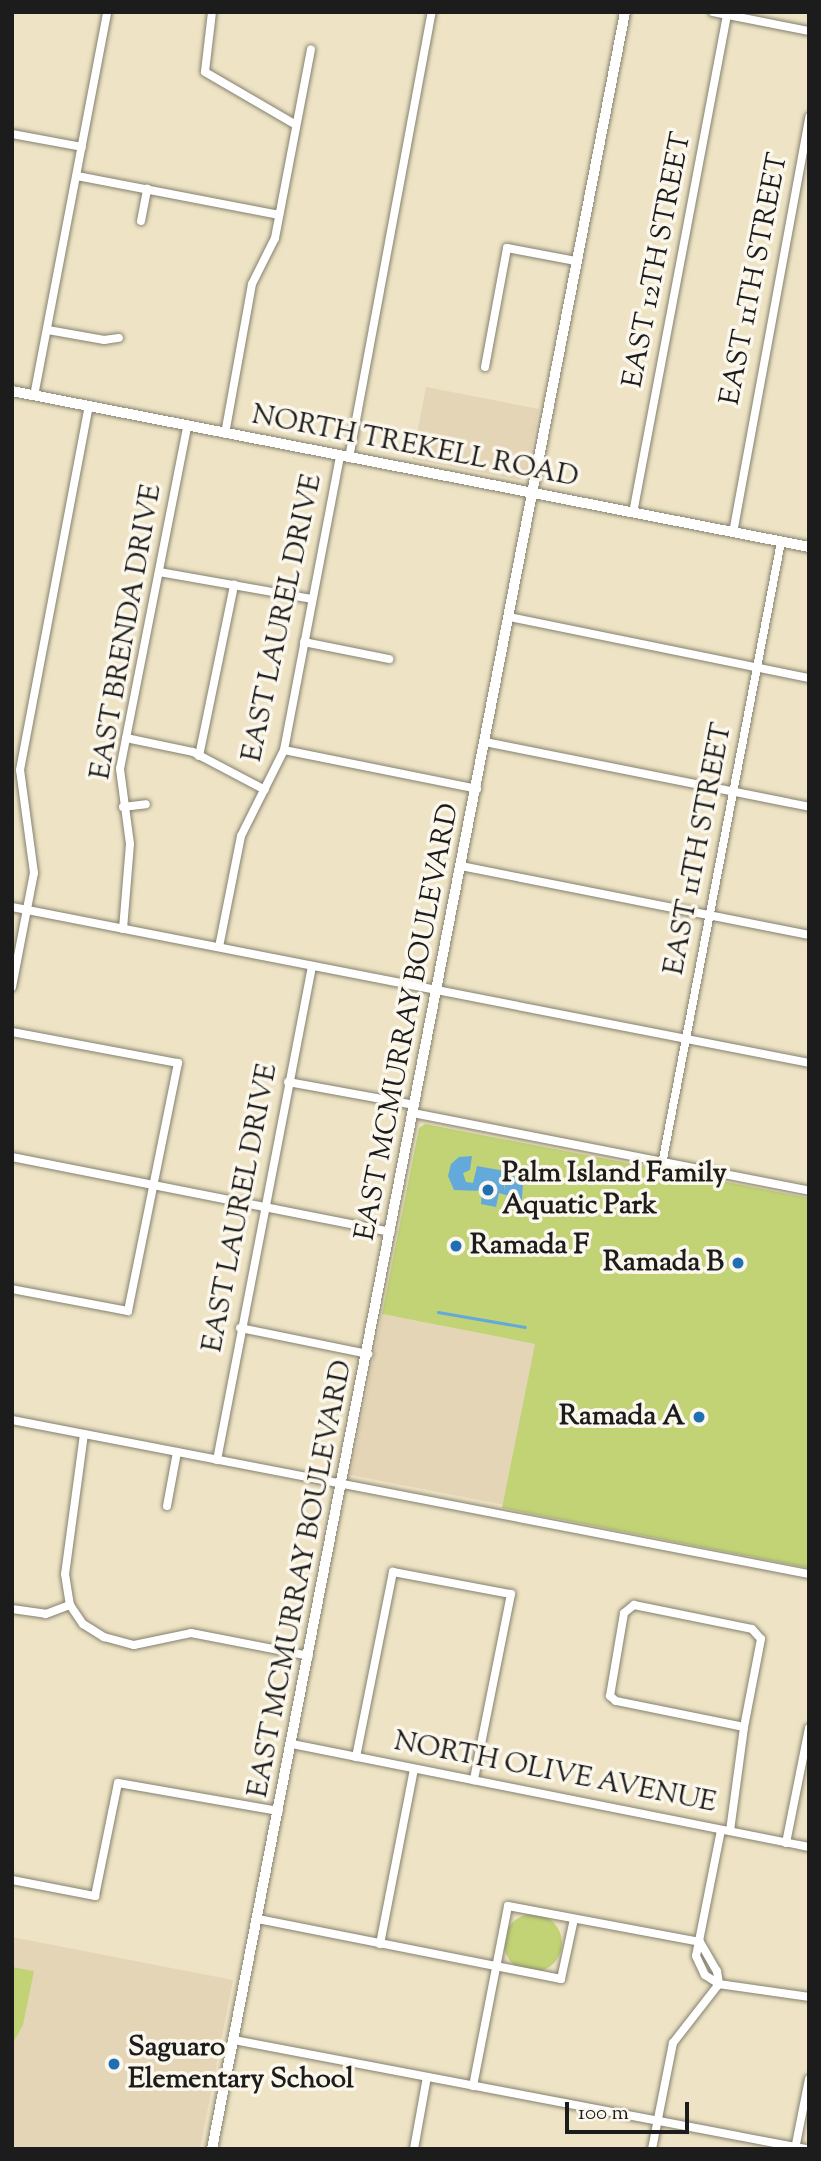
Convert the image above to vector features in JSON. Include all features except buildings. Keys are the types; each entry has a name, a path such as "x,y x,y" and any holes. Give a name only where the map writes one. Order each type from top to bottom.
{"main road":[{"name":"NORTH TREKELL ROAD","path":"12,391 809,548"}],"street":[{"path":"34,396 107,12"},
{"path":"212,12 205,72 296,125"},
{"name":"EAST LAUREL DRIVE","path":"219,947 241,836 284,750 432,12"},
{"name":"EAST MCMURRAY BOULEVARD","path":"212,2149 368,1354 625,12"},
{"path":"713,12 809,31"},
{"name":"EAST 12TH STREET","path":"633,513 727,15"},
{"path":"225,434 252,284 275,238 311,48"},
{"name":"EAST 11TH STREET","path":"733,533 809,117"},
{"path":"12,134 82,148"},
{"path":"77,176 279,215"},
{"path":"141,221 147,189"},
{"path":"485,367 507,248 576,261"},
{"path":"48,330 104,340 119,338"},
{"path":"12,987 34,873 20,769 89,406"},
{"name":"EAST BRENDA DRIVE","path":"124,929 130,885 120,769 187,426"},
{"name":"EAST 11TH STREET","path":"662,1164 781,542"},
{"path":"159,572 312,600"},
{"path":"199,756 234,585"},
{"path":"509,617 809,678"},
{"path":"304,642 389,659"},
{"path":"126,738 199,756 265,790"},
{"path":"485,742 809,807"},
{"path":"284,750 477,789"},
{"path":"123,807 146,804"},
{"path":"461,866 809,935"},
{"path":"12,907 809,1063"},
{"name":"EAST LAUREL DRIVE","path":"217,1460 240,1328 312,966"},
{"path":"12,1032 178,1063 128,1311 12,1289"},
{"path":"288,1082 662,1164 809,1191"},
{"path":"12,1157 391,1232"},
{"path":"240,1328 368,1354"},
{"path":"12,1420 809,1574"},
{"path":"84,1434 65,1574 70,1605 83,1623 104,1637 134,1645 191,1633 309,1656"},
{"path":"167,1506 177,1452"},
{"path":"356,1757 393,1572 510,1594 474,1780"},
{"path":"12,1609 46,1614 70,1605"},
{"path":"744,1727 616,1701 610,1696 624,1613 634,1605 752,1629 761,1639 726,1831 696,1956 705,1975 719,1984 809,1997"},
{"path":"786,1843 809,1728"},
{"name":"NORTH OLIVE AVENUE","path":"292,1744 809,1847"},
{"path":"380,1944 414,1769"},
{"path":"12,1880 95,1896 118,1783 279,1811"},
{"path":"473,2086 508,1906 700,1942"},
{"path":"258,1919 561,1979 574,1919"},
{"path":"652,2149 674,2043 719,1984"},
{"path":"234,2040 806,2149"},
{"path":"414,2149 427,2077"},
{"path":"796,2148 809,2079"}],"shaded area":[{"path":"426,387 539,409 526,475 520,480 412,459"},
{"path":"382,1314 536,1344 505,1505 351,1475"},
{"name":"Saguaro Elementary School","path":"12,1937 233,1980 200,2149 12,2149"}],"green space":[{"path":"425,1124 809,1198 809,1568 502,1508 535,1344 382,1314 419,1128"},
{"path":"533,1914 544,1916 557,1927 562,1943 560,1954 549,1967 533,1972 522,1970 509,1959 504,1943 506,1932 517,1919"},
{"path":"12,1967 34,1971 23,2025 12,2045"}],"water":[{"path":"472,1156 470,1170 463,1173 466,1182 473,1183 477,1166 505,1171 504,1190 508,1172 523,1183 522,1200 499,1193 496,1207 481,1204 482,1191 454,1190 448,1176 451,1164 459,1157"}],"waterway":[{"path":"438,1312 525,1327"}],"place":[{"name":"Palm Island Family Aquatic Park","path":"488,1190"},
{"name":"Ramada F","path":"456,1246"},
{"name":"Ramada B","path":"738,1263"},
{"name":"Ramada A","path":"699,1417"},
{"name":"Saguaro Elementary School","path":"114,2064"}]}
